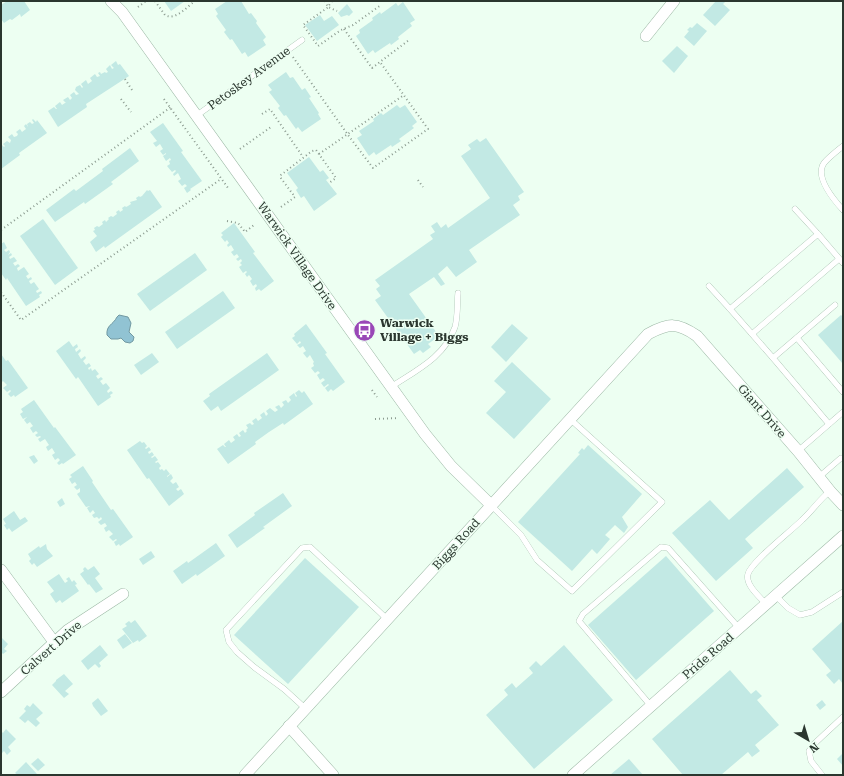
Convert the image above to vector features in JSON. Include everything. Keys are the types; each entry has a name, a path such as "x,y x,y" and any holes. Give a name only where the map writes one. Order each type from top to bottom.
{"street":[{"name":"Warwick Village Drive","path":"111,1 122,12 425,434 451,466 491,505"},
{"path":"646,36 674,1"},
{"name":"Biggs Road","path":"245,775 648,334 662,327 674,325"},
{"name":"Giant Drive","path":"674,325 686,328 697,336 798,451 830,492 843,505"},
{"name":"Pride Road","path":"573,775 843,536"},
{"path":"1,570 54,642"},
{"name":"Calvert Drive","path":"1,692 68,630 123,594"},
{"path":"289,726 332,775"}],"lane":[{"name":"Petoskey Avenue","path":"196,116 302,40"},
{"path":"843,146 823,164 821,176 830,196 843,210"},
{"path":"752,334 841,261 795,209"},
{"path":"730,309 818,234"},
{"path":"709,286 829,424"},
{"path":"391,387 435,357 444,349 455,327 458,293"},
{"path":"773,358 835,305"},
{"path":"797,338 843,392"},
{"path":"798,451 843,412"},
{"path":"491,505 521,535 537,560 572,591 662,502 570,419"},
{"path":"819,478 841,458 843,458"},
{"path":"766,604 749,584 748,575 754,565 803,519 823,497 830,492"},
{"path":"651,706 579,621 583,614 661,547 668,548 739,628"},
{"path":"306,709 284,689 254,667 237,652 229,642 226,630 302,548 310,548 387,619"},
{"path":"776,596 788,608 800,615 812,612 843,592"},
{"path":"822,775 811,761 809,751 814,744 843,717"}],"path":[{"path":"138,7 146,1"},
{"path":"155,1 165,16 172,17 176,16 195,1"},
{"path":"325,1 328,7 337,11"},
{"path":"332,1 328,7 303,25 317,44 320,45 344,29 353,25 381,5"},
{"path":"344,29 372,68 409,40"},
{"path":"293,57 373,168 428,129 380,62"},
{"path":"125,79 132,90"},
{"path":"319,154 404,95"},
{"path":"121,99 130,112"},
{"path":"164,99 228,188"},
{"path":"1,230 171,107"},
{"path":"262,114 270,109 303,157"},
{"path":"240,149 271,127"},
{"path":"281,207 295,197 280,175 296,161 314,150 316,150 336,178 329,183"},
{"path":"1,292 21,320 221,179"},
{"path":"418,180 424,188"},
{"path":"227,221 238,223 245,232 254,225"},
{"path":"372,390 377,397"},
{"path":"374,419 401,418"}],"water":[{"path":"119,315 128,317 131,323 129,332 134,337 133,341 130,343 125,342 121,338 111,339 107,335 109,327"}],"building":[{"path":"7,1 24,1 30,10 21,17 20,14 12,20 10,19 4,23 1,19 1,5"},
{"path":"164,1 185,1 171,11"},
{"path":"227,1 241,1 249,14 251,13 257,21 256,23 266,37 263,40 266,45 248,57 245,52 242,54 232,39 230,40 224,32 226,30 216,16 218,14 215,9"},
{"path":"716,1 726,1 723,4 730,10 715,26 703,15"},
{"path":"403,2 415,20 410,23 412,26 398,37 399,39 391,45 390,43 375,53 373,50 368,54 356,36 360,33 359,30 373,20 372,18 380,12 381,14 396,3 398,6"},
{"path":"347,4 353,12 349,16 347,15 341,17 338,13"},
{"path":"320,15 324,21 332,16 339,25 317,41 305,25"},
{"path":"697,23 707,31 694,46 684,37 689,31 687,30 690,27 692,28"},
{"path":"677,46 688,56 674,73 662,61"},
{"path":"116,61 129,76 86,104 87,107 58,127 48,111 54,107 57,109 55,106 60,102 62,105 66,103 63,100 68,97 70,100 72,98 70,95 74,92 76,95 79,94 75,90 76,87 80,85 82,88 83,87 81,84 86,80 88,84 92,81 90,78 95,74 97,77 100,76 98,73 100,72 101,74 108,72 106,69 110,65 112,69 114,68 111,65"},
{"path":"286,72 290,78 293,77 302,90 305,88 311,97 309,98 319,113 318,114 321,119 302,132 298,127 296,129 286,115 284,116 278,108 280,106 269,92 272,90 268,85"},
{"path":"397,105 400,108 405,105 417,122 412,126 414,128 399,139 401,141 392,147 391,145 376,155 374,152 369,156 357,138 362,135 359,131 374,121 373,119 381,113 383,115"},
{"path":"33,119 36,122 37,120 47,133 19,153 20,155 1,169 1,144 4,147 5,146 3,144 7,141 10,143 11,140 8,137 12,134 14,137 17,136 18,134 16,132 20,129 22,132 26,129 24,126 26,124 28,127 27,124 30,122 32,124 34,123 32,120"},
{"path":"163,123 183,151 181,152 202,181 190,189 191,190 187,193 184,188 187,186 185,184 182,186 178,181 181,179 178,173 174,176 173,174 176,171 175,170 172,172 167,166 170,164 170,158 166,161 163,156 166,153 163,155 160,151 163,149 160,144 156,147 153,143 157,141 150,132"},
{"path":"486,138 524,192 518,196 520,200 513,205 520,215 469,250 477,262 456,277 447,266 438,274 445,284 441,286 434,277 409,294 439,336 428,344 431,347 423,353 420,350 414,354 375,300 381,296 376,289 380,286 375,280 433,239 430,235 435,232 431,226 437,222 441,228 446,224 448,228 490,198 461,156 471,149 468,145 477,139 480,142"},
{"path":"130,148 139,161 111,182 113,184 85,204 84,202 55,222 46,210 74,189 76,191"},
{"path":"309,157 320,172 323,170 329,178 326,180 337,194 314,211 304,196 301,198 296,190 298,188 287,173"},
{"path":"147,190 150,190 162,207 105,248 104,246 96,252 90,242 97,236 93,231 95,230 94,228 97,226 99,227 103,224 102,222 105,220 106,222 111,216 113,217 119,210 120,212 123,210 122,208 131,204 130,202 137,200 136,198 142,196"},
{"path":"43,219 78,268 55,285 20,236"},
{"path":"234,223 255,252 253,253 274,281 261,291 259,289 256,291 256,284 253,286 250,281 252,279 249,275 247,277 245,274 247,272 246,271 243,273 239,267 242,265 240,263 242,261 241,259 238,261 236,259 239,257 237,254 234,256 231,252 234,250 231,245 228,247 227,245 229,243 227,240 225,242 221,237 223,235 221,233"},
{"path":"4,242 7,248 4,250 6,252 9,250 10,252 8,255 11,253 12,255 9,257 10,259 14,257 17,261 13,263 15,266 18,264 20,266 17,268 18,271 24,267 29,274 26,276 28,279 31,277 32,279 29,281 30,283 31,284 34,282 39,289 36,291 37,293 41,291 42,293 39,295 40,297 26,306 7,278 6,280 1,273 1,244"},
{"path":"195,253 207,270 150,311 137,294"},
{"path":"223,291 235,308 177,349 165,332"},
{"path":"841,315 843,317 843,364 818,335"},
{"path":"306,324 327,353 325,354 345,382 333,391 331,389 328,392 325,388 329,385 328,384 324,387 321,383 325,380 323,378 320,380 317,375 320,373 318,371 315,373 311,368 314,366 314,362 310,355 307,358 303,353 306,351 303,346 300,348 297,345 301,343 300,341 297,344 292,338 295,336 294,334"},
{"path":"512,324 528,338 506,362 491,347"},
{"path":"69,341 73,347 77,344 78,347 75,349 76,352 80,349 81,351 78,354 81,359 85,356 86,358 83,361 86,365 89,363 91,366 88,368 89,370 91,368 92,371 95,369 99,374 96,376 98,379 101,377 103,379 100,381 103,385 106,383 110,388 107,391 108,393 111,391 113,393 110,395 111,397 98,406 78,377 76,379 56,351"},
{"path":"152,353 159,362 141,375 134,365"},
{"path":"267,353 279,370 221,411 218,406 211,411 203,401 210,396 209,394"},
{"path":"1,354 6,361 8,360 28,388 15,397 14,395 11,397 8,394 11,391 10,390 7,392 3,388 7,385 3,381 1,383"},
{"path":"512,362 551,399 514,439 486,413 506,392 494,381"},
{"path":"299,390 302,393 304,391 313,404 284,425 283,423 269,432 255,442 256,444 228,464 217,449 223,445 226,447 224,444 229,440 231,443 235,440 233,437 237,434 239,437 241,436 239,433 243,430 245,433 248,428 246,425 250,423 252,425 254,424 252,421 256,418 258,421 262,418 260,415 264,412 266,416 268,414 266,411 270,408 275,412 278,410 275,407 279,405 281,408 284,405 282,402 286,400 288,403 291,400 289,397 294,393 296,397 297,396 295,393"},
{"path":"34,400 76,455 63,464 62,463 59,465 57,463 60,460 58,458 55,460 52,455 55,453 52,448 48,451 46,447 49,445 45,439 40,442 38,439 41,437 37,437 35,435 38,433 36,431 33,433 30,428 33,426 30,422 27,424 24,420 27,417 23,419 20,414 23,412 21,409"},
{"path":"140,441 142,443 144,442 147,446 145,448 146,449 149,447 151,450 148,452 149,454 152,452 154,455 151,457 152,458 155,456 158,460 155,462 158,462 161,466 159,468 160,470 162,469 164,471 166,469 170,474 167,477 171,474 173,478 170,481 173,484 176,482 179,487 176,489 178,491 181,489 184,494 169,506 149,478 147,479 127,450"},
{"path":"588,445 642,494 622,517 628,527 624,533 615,525 605,535 610,539 597,554 592,549 572,571 518,522 580,454 578,453 582,448 584,450"},
{"path":"34,455 38,461 34,464 29,457"},
{"path":"83,466 111,510 113,509 133,537 120,546 119,544 116,546 114,542 117,540 116,539 113,541 109,537 113,534 109,530 106,532 104,528 107,526 105,523 101,525 98,522 102,519 101,517 99,519 97,517 94,518 92,515 95,513 93,510 90,513 87,508 90,506 86,507 77,494 80,492 80,488 77,490 74,487 77,485 75,482 72,484 69,479 72,477 70,475"},
{"path":"787,468 804,487 745,539 753,548 716,581 672,533 710,500 729,520"},
{"path":"283,493 292,506 237,548 228,535 255,515 254,513"},
{"path":"62,498 65,504 60,507 57,502"},
{"path":"14,511 20,520 25,517 28,521 12,532 9,528 7,530 3,519"},
{"path":"216,543 225,556 197,576 196,574 182,584 173,571 187,561 188,563"},
{"path":"46,544 47,549 53,556 37,567 34,563 32,565 29,561 31,559 28,554 39,546 40,548"},
{"path":"151,551 155,557 143,565 139,559"},
{"path":"666,556 714,611 636,680 588,625"},
{"path":"305,558 359,607 288,684 234,635"},
{"path":"94,566 100,574 95,578 103,589 96,593 80,574 84,571 83,569 85,567 88,570"},
{"path":"59,574 65,583 68,581 66,579 69,577 72,582 74,580 79,591 62,603 60,600 56,603 50,594 54,591 47,582"},
{"path":"135,620 147,636 139,642 138,640 133,643 122,629 127,626 125,624 129,621 131,623"},
{"path":"843,621 843,684 839,679 834,684 826,675 831,671 812,649"},
{"path":"125,634 132,643 123,649 117,640"},
{"path":"1,637 8,644 4,649 7,651 3,654 1,652"},
{"path":"100,645 108,655 99,663 101,666 99,668 95,664 88,670 81,661"},
{"path":"564,645 613,700 534,769 486,715 508,695 504,690 512,683 516,688 533,673 529,668 536,661 541,666"},
{"path":"730,670 751,694 756,690 762,696 757,700 779,725 755,745 760,751 752,757 748,752 721,775 683,775 652,739"},
{"path":"64,674 73,684 65,691 69,694 64,698 52,685"},
{"path":"98,698 108,711 101,716 92,703"},
{"path":"822,700 826,705 820,710 816,705"},
{"path":"33,703 43,713 36,719 40,723 36,727 28,720 25,723 19,718 26,711 24,709 27,705 30,707"},
{"path":"6,729 16,739 8,747 11,751 7,755 4,751 1,754 1,731 3,733"},
{"path":"843,753 843,766 837,759"},
{"path":"38,758 45,765 38,771 31,764"},
{"path":"629,759 643,775 610,775"},
{"path":"26,762 37,774 36,775 18,775 15,773"}],"place":[{"name":"Warwick Village + Biggs","path":"365,330"}]}
